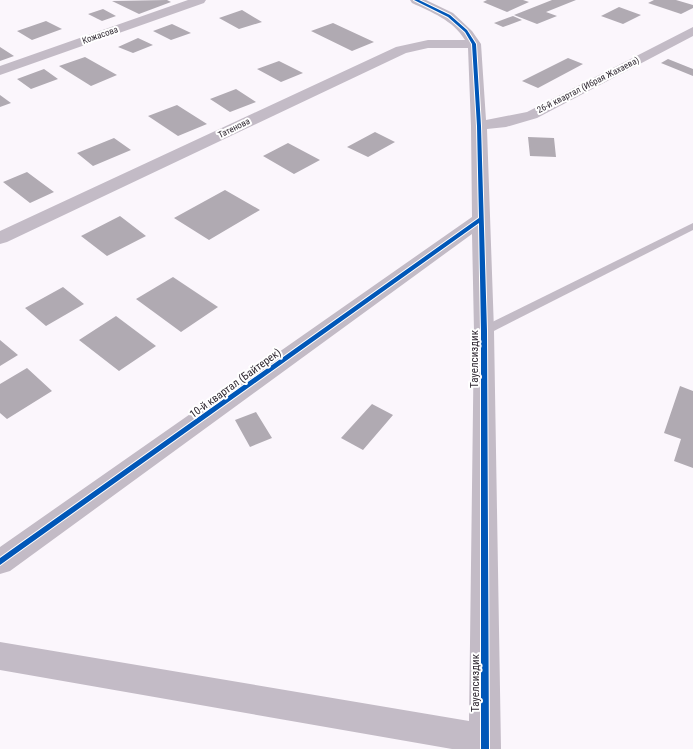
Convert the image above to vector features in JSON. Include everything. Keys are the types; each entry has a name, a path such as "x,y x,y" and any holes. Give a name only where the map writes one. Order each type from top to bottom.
{"street":[{"name":"Кожасова","path":"0,71 200,0"},
{"path":"416,0 448,16 466,31 474,44"},
{"name":"26-й квартал (Ибрая Жахаева)","path":"479,126 506,122 532,115 693,31"},
{"name":"Татенова","path":"0,238 401,50 436,42 474,44"},
{"name":"Тауелсиздик","path":"474,44 479,126 484,331 485,744"},
{"name":"10-й квартал (Байтерек)","path":"0,562 481,219"},
{"path":"0,656 485,744"}],"lane":[{"path":"484,331 693,226"}],"building":[{"path":"167,0 171,2 139,14 112,1"},
{"path":"487,0 523,0 529,2 507,12 483,2"},
{"path":"552,0 576,0 546,12 557,16 537,24 514,15"},
{"path":"654,0 676,0 693,5 693,8 681,14 648,3"},
{"path":"619,7 641,15 623,24 601,16"},
{"path":"103,9 116,16 102,21 88,14"},
{"path":"242,10 262,22 239,29 219,18"},
{"path":"513,16 522,20 503,27 494,23"},
{"path":"46,21 62,29 32,40 17,31"},
{"path":"333,23 374,42 352,51 311,31"},
{"path":"172,24 191,33 171,40 153,31"},
{"path":"138,38 153,45 133,53 118,47"},
{"path":"0,47 14,56 0,61"},
{"path":"85,57 117,75 91,86 59,66"},
{"path":"568,58 583,64 538,88 522,81"},
{"path":"668,59 693,69 693,76 661,63"},
{"path":"279,61 303,73 281,82 257,69"},
{"path":"44,69 58,79 31,89 17,79"},
{"path":"236,89 256,102 230,112 210,99"},
{"path":"0,95 11,103 0,107"},
{"path":"177,105 207,124 178,136 148,116"},
{"path":"375,132 395,142 368,157 347,147"},
{"path":"528,137 554,138 556,157 530,156"},
{"path":"114,138 131,150 93,166 77,153"},
{"path":"288,143 320,160 294,174 263,156"},
{"path":"27,172 54,192 30,203 3,182"},
{"path":"225,190 260,210 209,240 174,218"},
{"path":"120,216 146,236 107,256 81,236"},
{"path":"173,277 218,307 181,332 136,299"},
{"path":"63,287 84,304 46,326 25,308"},
{"path":"116,316 156,346 119,371 79,340"},
{"path":"0,340 18,355 0,366"},
{"path":"27,368 52,391 7,419 0,413 0,384"},
{"path":"680,386 693,391 693,468 674,461 681,439 664,433"},
{"path":"372,404 393,415 363,450 341,438"},
{"path":"256,412 272,438 250,447 235,420"}],"cycle path":[{"path":"416,0 449,16 466,31 474,44 479,126 484,331 485,749"},
{"path":"0,562 481,219"}]}
